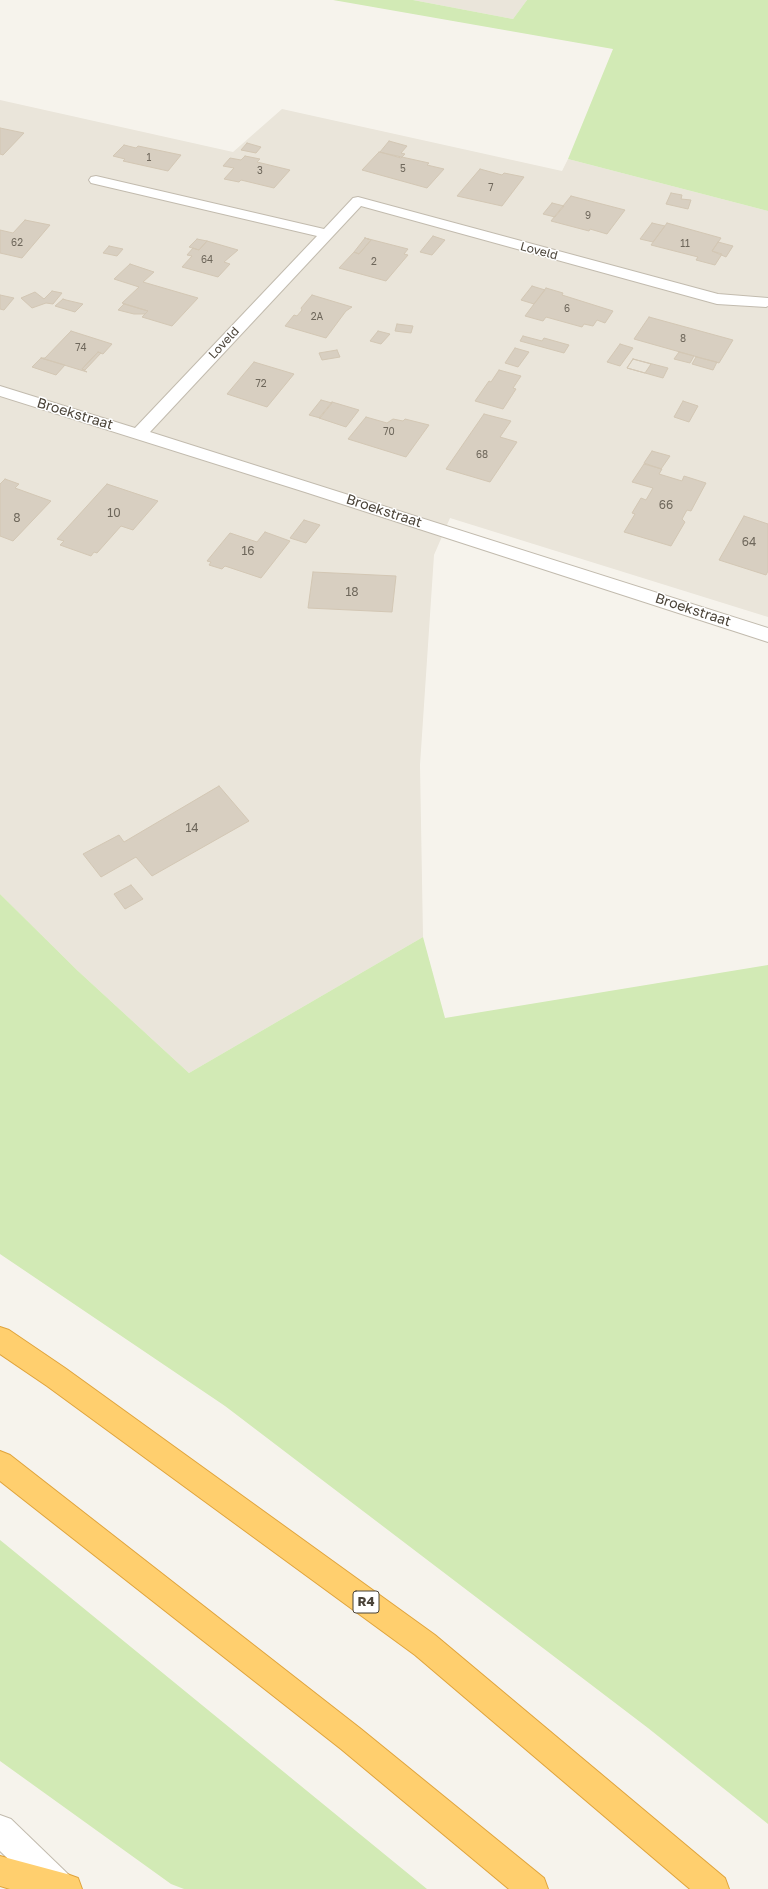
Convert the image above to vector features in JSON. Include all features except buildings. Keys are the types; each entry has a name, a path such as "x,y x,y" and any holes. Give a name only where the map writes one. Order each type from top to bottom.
{"highway":[{"name":"R4","path":"0,1339 56,1377 425,1645 714,1889"},
{"path":"0,1464 351,1739 533,1889"},
{"path":"0,1871 63,1887"}],"street":[{"path":"96,180 327,234"},
{"name":"Loveld","path":"139,434 358,201 717,299 766,302"},
{"name":"Broekstraat","path":"0,391 768,635"},
{"path":"0,1830 63,1887"}],"shaded area":[{"path":"413,0 527,0 513,19"},
{"path":"0,100 233,152 282,109 562,171 568,159 768,211 768,617 450,518 434,555 420,765 423,937 189,1073 78,971 0,894"}],"green space":[{"path":"333,0 413,0 513,19 527,0 768,0 768,211 568,159 613,49"},
{"path":"0,894 78,971 189,1073 423,937 445,1018 768,965 768,1824 648,1728 225,1406 0,1254"},
{"path":"0,1540 427,1889 184,1889 171,1884 0,1761"}]}
